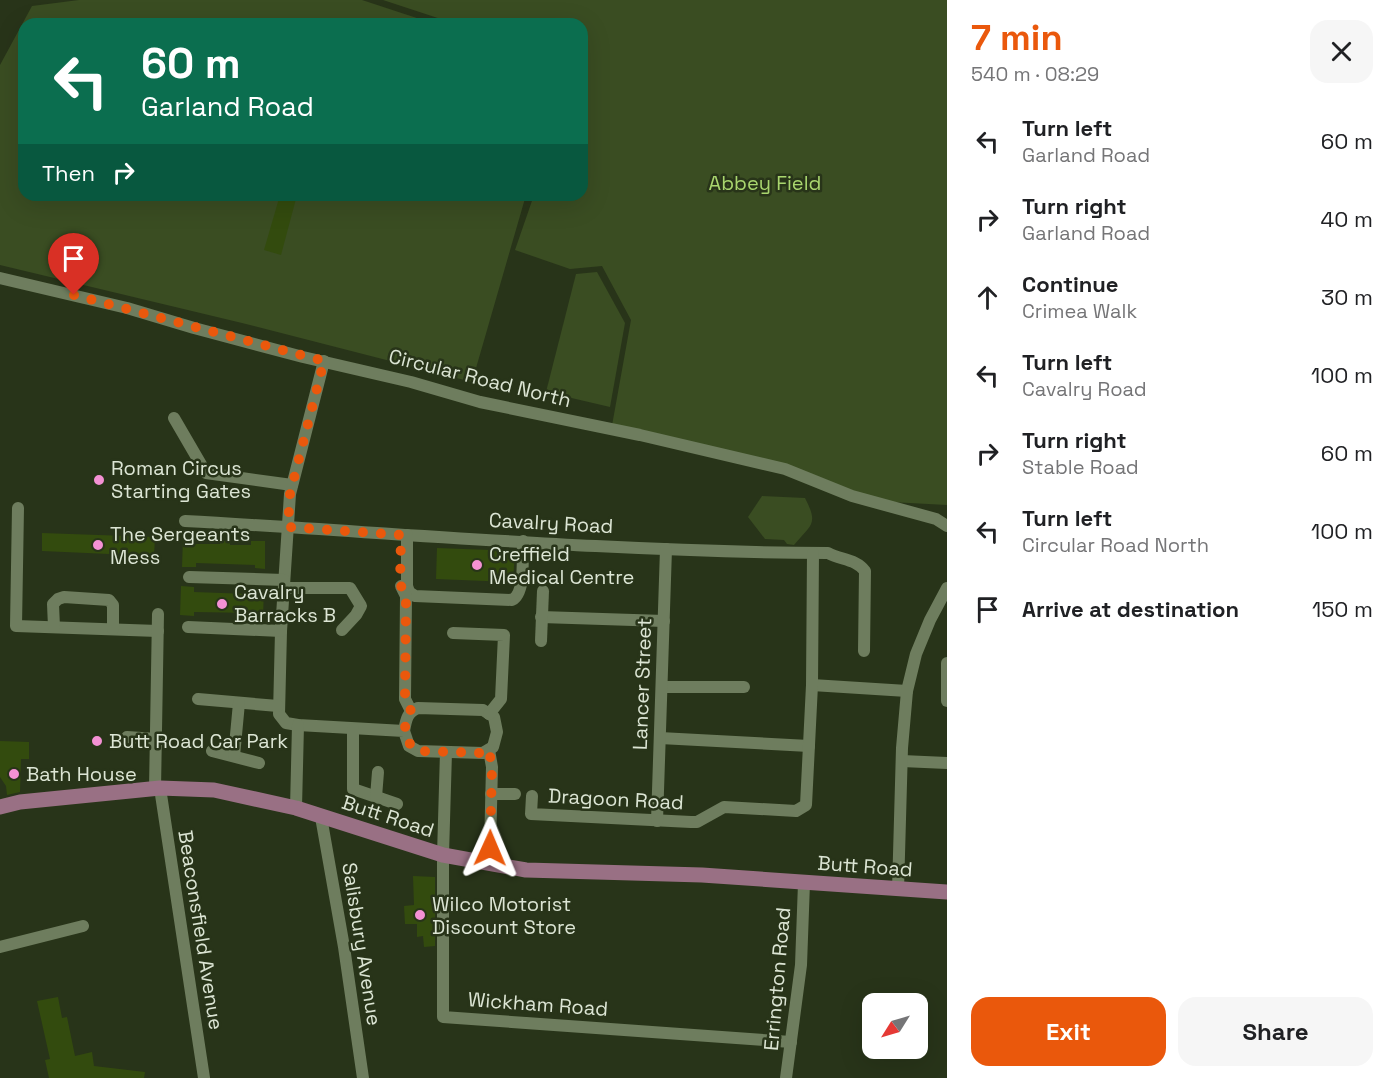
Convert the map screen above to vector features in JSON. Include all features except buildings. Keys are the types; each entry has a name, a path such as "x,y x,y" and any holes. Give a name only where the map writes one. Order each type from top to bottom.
{"main road":[{"name":"Butt Road","path":"0,807 20,802 157,789 214,790 296,808 443,855 526,870 702,875 947,892"}],"street":[{"name":"Circular Road North","path":"0,278 127,308 194,328 411,382 480,402 640,435 785,469 852,496 936,519 947,526"},
{"path":"324,361 292,485 281,631 279,714 286,723 298,725 404,731"},
{"path":"174,418 206,473 292,485"},
{"path":"18,508 16,626 158,631"},
{"name":"Cavalry Road","path":"184,521 666,549 828,553 861,565 865,571 864,651"},
{"path":"404,535 407,586 409,592 415,596 512,600 521,590 523,541"},
{"path":"404,535 400,584 406,596 405,699 411,711"},
{"name":"Lancer Street","path":"657,821 666,549"},
{"path":"813,553 812,685 907,691"},
{"path":"189,577 350,588 361,606 342,630"},
{"path":"898,890 902,761 907,691 916,654 926,628 947,588"},
{"path":"540,641 543,591"},
{"path":"54,627 53,604 55,601 61,598 75,598 109,600 113,605 113,629"},
{"name":"Beaconsfield Avenue","path":"158,614 157,789 204,1078"},
{"path":"541,617 664,621"},
{"path":"188,627 281,631"},
{"path":"453,633 504,635 501,699 489,714"},
{"path":"947,663 947,702"},
{"name":"Dragoon Road","path":"532,796 531,814 697,822 724,807 796,811 806,805 812,685"},
{"path":"662,687 744,687"},
{"path":"198,699 278,706"},
{"path":"234,756 239,703"},
{"path":"418,708 483,710 494,717 497,732 493,747 483,753 418,751 409,746 404,731 406,719 411,711 418,708"},
{"path":"296,808 298,725"},
{"path":"353,729 353,789 397,804"},
{"path":"127,737 156,739"},
{"path":"660,738 809,746"},
{"path":"489,750 492,767 490,848"},
{"path":"212,751 259,763"},
{"path":"443,855 446,752"},
{"path":"902,761 947,763"},
{"path":"376,797 378,772"},
{"path":"491,794 514,794"},
{"name":"Salisbury Avenue","path":"321,817 344,947 363,1078"},
{"name":"Wickham Road","path":"443,855 442,1017 791,1042"},
{"name":"Errington Road","path":"786,1078 801,965 804,883"},
{"path":"0,947 83,926"}],"green space":[{"path":"79,0 362,0 417,18 25,18 32,6"},
{"name":"Abbey Field","path":"383,0 947,0 947,505 872,501 776,468 611,431 631,320 602,266 570,269 515,250 532,201 588,201 588,18 438,18"},
{"path":"18,32 18,201 524,201 472,382 242,323 0,265 0,65"},
{"path":"597,272 625,323 610,407 546,392 576,274"},
{"path":"762,496 805,498 812,514 811,524 794,545 787,544 784,540 765,539 748,517"}],"place":[{"name":"Roman Circus Starting Gates","path":"99,480"},
{"name":"The Sergeants Mess","path":"98,545"},
{"name":"Creffield Medical Centre","path":"477,565"},
{"name":"Cavalry Barracks B","path":"222,604"},
{"name":"Butt Road Car Park","path":"97,741"},
{"name":"Bath House","path":"14,774"},
{"name":"Wilco Motorist Discount Store","path":"420,915"}],"route":[{"path":"74,295 324,361 290,494 288,527 401,535 400,584 406,596 405,699 411,711 406,719 404,731 409,746 418,751 483,753 489,750 492,767 490,848"}]}
